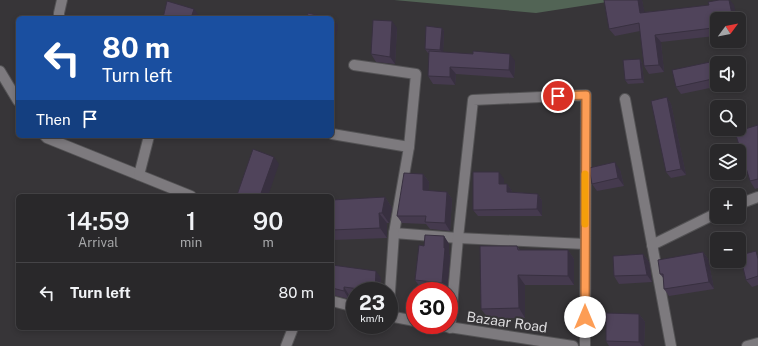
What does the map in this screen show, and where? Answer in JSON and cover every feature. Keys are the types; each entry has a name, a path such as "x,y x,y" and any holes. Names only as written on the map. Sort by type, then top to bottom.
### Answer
{"street":[{"path":"59,16 62,0"},
{"path":"354,65 416,74 409,147 394,233 391,282"},
{"path":"0,71 16,98"},
{"path":"454,282 473,100 586,95 585,346"},
{"path":"625,99 671,346"},
{"path":"334,134 409,147"},
{"path":"47,138 186,194"},
{"path":"139,175 148,138"},
{"path":"746,201 758,197"},
{"path":"652,245 710,216"},
{"path":"394,233 458,238 585,244"},
{"path":"334,302 346,305"},
{"name":"Bazaar Road","path":"458,329 574,346"},
{"path":"286,346 291,330"},
{"path":"747,346 758,343"}],"green space":[{"path":"394,0 620,0 536,13"}],"building":[{"path":"604,0 638,0 640,13 709,5 708,2 729,0 732,12 710,12 710,28 655,35 659,65 644,66 639,23 609,29"},
{"path":"167,1 194,9 192,16 163,16"},
{"path":"308,13 321,16 307,16"},
{"path":"373,20 392,21 390,57 371,54"},
{"path":"426,26 442,28 440,50 425,49"},
{"path":"429,51 473,54 473,51 510,54 509,70 450,67 450,77 428,76"},
{"path":"640,59 642,79 625,80 623,60"},
{"path":"710,62 710,80 676,87 672,70"},
{"path":"667,97 681,169 666,172 651,101"},
{"path":"758,125 758,179 750,181 746,168 746,144 739,144 736,136 746,136 746,129"},
{"path":"253,149 274,157 261,194 237,194"},
{"path":"615,162 618,178 592,184 589,168"},
{"path":"473,172 499,172 499,184 507,184 507,192 538,194 537,209 473,210"},
{"path":"404,173 423,174 423,190 447,192 445,223 425,222 426,216 397,216"},
{"path":"385,197 382,213 379,213 380,228 334,230 334,200"},
{"path":"425,235 444,236 445,248 442,282 415,280 419,245 424,246"},
{"path":"480,246 517,246 518,250 568,250 568,276 518,275 519,308 481,309"},
{"path":"756,251 758,259 758,276 746,280 743,268 746,268 746,254"},
{"path":"703,252 709,282 664,289 663,274 660,274 658,260"},
{"path":"643,254 647,275 614,276 613,256"},
{"path":"334,265 376,271 375,282 346,282 346,287 344,287 344,291 334,288"},
{"path":"606,313 639,314 639,342 606,341"}],"slow traffic":[{"path":"585,174 585,224"}],"route":[{"path":"558,96 586,95 585,317"}]}
